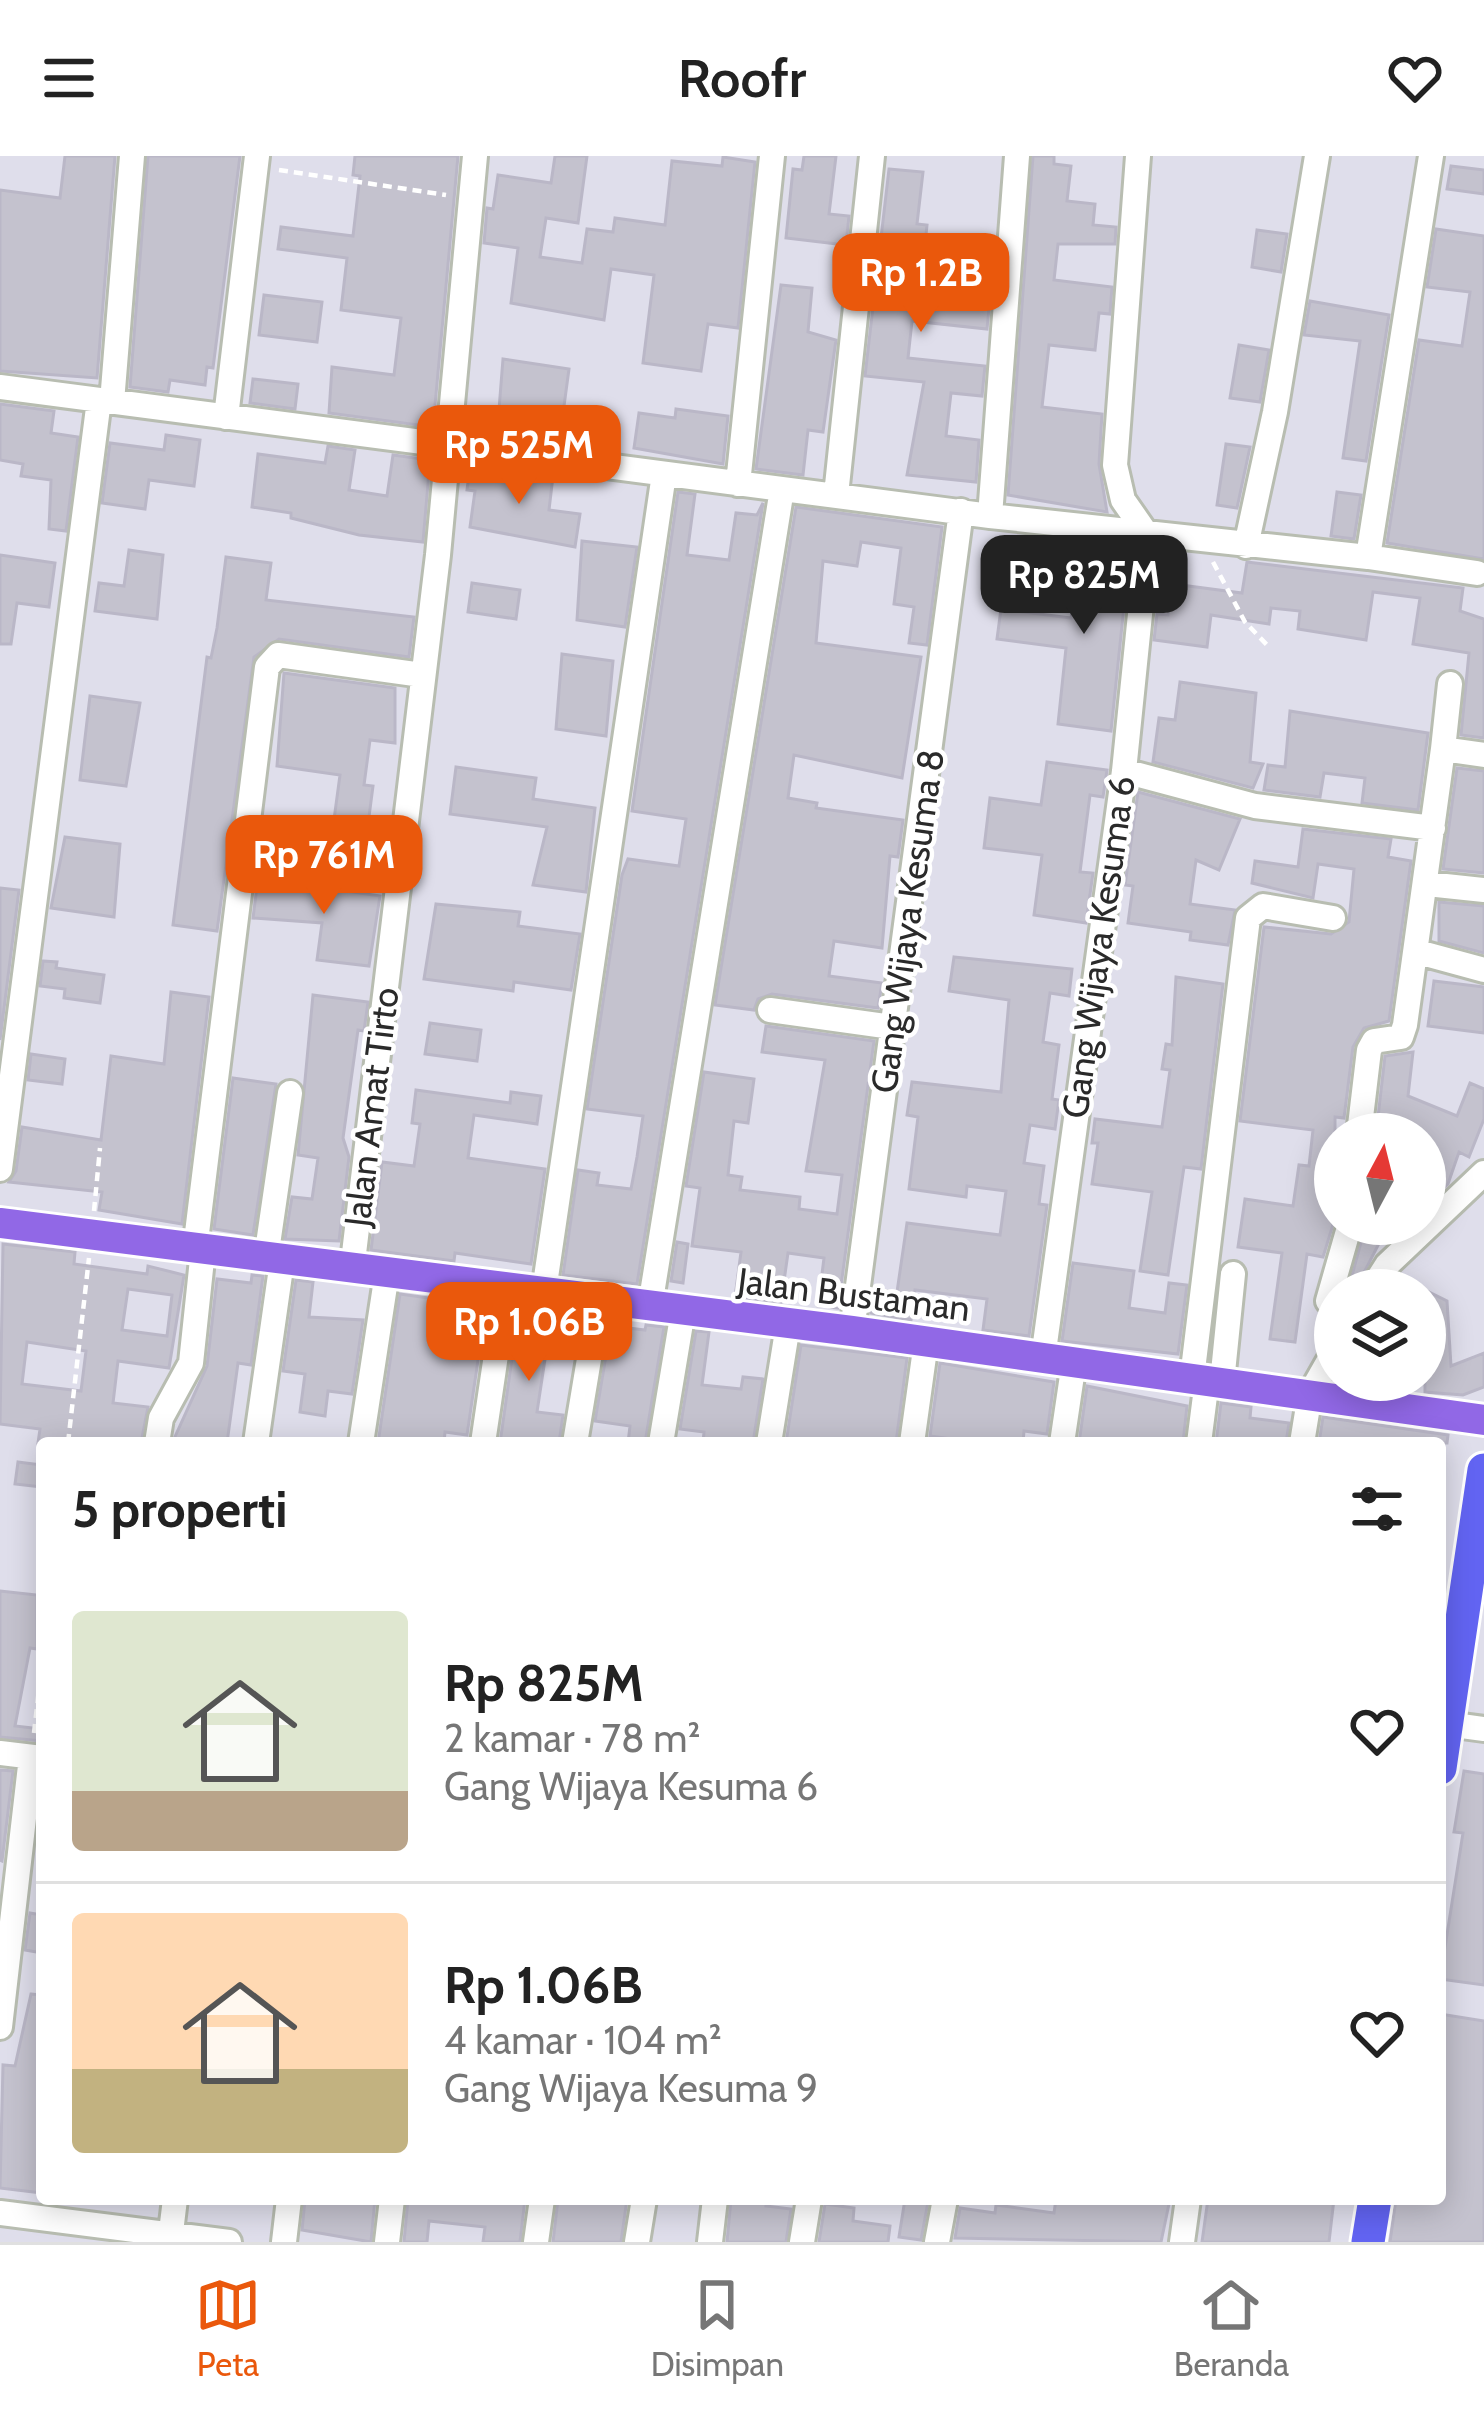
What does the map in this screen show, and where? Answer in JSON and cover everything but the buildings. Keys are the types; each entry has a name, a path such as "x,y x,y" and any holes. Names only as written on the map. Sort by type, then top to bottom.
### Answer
{"highway":[{"path":"1446,1730 1472,1634 1484,1470"},
{"path":"1368,2242 1374,2205"}],"main road":[{"name":"Jalan Bustaman","path":"0,1224 852,1330 1484,1420"}],"street":[{"path":"0,1168 105,401 132,156"},
{"name":"Jalan Amat Tirto","path":"352,1270 449,445 476,156"},
{"path":"739,484 772,156"},
{"path":"836,495 872,156"},
{"path":"989,516 1017,156"},
{"path":"1138,156 1115,465 1117,488 1148,536"},
{"path":"1246,546 1275,412 1317,156"},
{"path":"1368,557 1432,156"},
{"path":"226,417 256,161"},
{"path":"0,388 1148,536 1368,557 1477,573"},
{"path":"544,1291 664,474"},
{"path":"650,1306 782,489"},
{"name":"Gang Wijaya Kesuma 8","path":"852,1330 961,511"},
{"name":"Gang Wijaya Kesuma 6","path":"1062,1437 1058,1360 1148,536"},
{"path":"158,1437 161,1418 190,1364 267,667 278,655 422,675"},
{"path":"1362,1113 1369,1050 1375,1041 1396,1040 1404,1032 1450,684"},
{"path":"1443,749 1484,755"},
{"path":"1124,771 1256,806 1433,828"},
{"path":"1427,884 1484,890"},
{"path":"1200,1437 1248,918 1263,906 1333,918"},
{"path":"1418,952 1484,970"},
{"path":"770,1010 892,1027"},
{"path":"257,1437 290,1093"},
{"path":"1384,1269 1484,1173"},
{"path":"362,1437 386,1273"},
{"path":"1207,1380 1233,1274"},
{"path":"484,1437 506,1287"},
{"path":"576,1437 599,1299"},
{"path":"662,1437 682,1310"},
{"path":"770,1437 788,1325"},
{"path":"913,1437 926,1342"},
{"path":"1303,1437 1314,1387"},
{"path":"1447,1724 1484,1730"},
{"path":"0,1753 36,1757 0,2027"},
{"path":"171,2232 174,2205"},
{"path":"284,2242 288,2205"},
{"path":"387,2242 391,2205"},
{"path":"536,2242 541,2205"},
{"path":"637,2242 643,2205"},
{"path":"710,2242 714,2205"},
{"path":"802,2242 807,2205"},
{"path":"937,2242 943,2205"},
{"path":"1182,2242 1187,2205"},
{"path":"0,2213 118,2235 171,2232 229,2242"}],"path":[{"path":"256,161 472,199"},
{"path":"1200,542 1245,622 1268,646"},
{"path":"69,1437 100,1148"}]}
